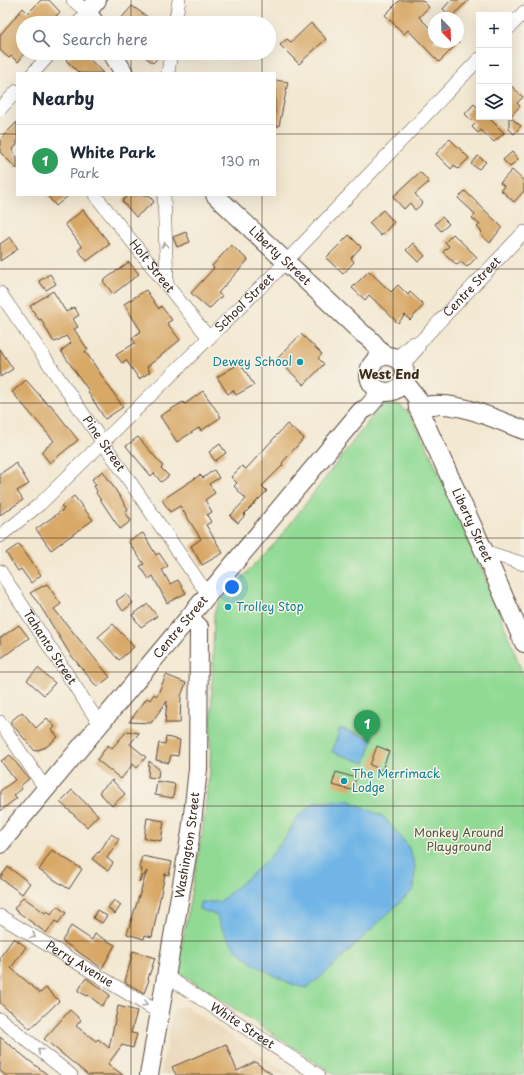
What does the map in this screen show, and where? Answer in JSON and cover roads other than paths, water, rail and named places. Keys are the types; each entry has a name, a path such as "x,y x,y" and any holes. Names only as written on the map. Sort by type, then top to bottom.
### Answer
{"street":[{"path":"73,0 89,15"},
{"path":"176,16 179,0"},
{"path":"512,25 524,12"},
{"path":"34,72 45,60"},
{"path":"116,60 123,72"},
{"path":"168,72 170,60"},
{"name":"School Street","path":"0,536 40,504 287,261 476,62"},
{"path":"0,109 16,93"},
{"name":"Holt Street","path":"96,196 209,338"},
{"path":"164,196 167,284"},
{"name":"Liberty Street","path":"216,196 363,334 364,344 388,374 417,398 418,408 484,551 524,643"},
{"name":"Centre Street","path":"0,844 99,723 189,618 362,410 367,408 388,374 413,343 420,342 524,232"},
{"name":"Pine Street","path":"0,293 199,582 209,594"},
{"path":"418,408 438,404 452,405 524,430"},
{"path":"484,551 524,564"},
{"name":"Tahanto Street","path":"0,571 99,723"},
{"name":"Washington Street","path":"149,1075 192,832 198,769 200,718 200,628 189,618"},
{"path":"0,722 45,788"},
{"name":"Perry Avenue","path":"0,916 160,1013"},
{"name":"White Street","path":"166,976 310,1073"},
{"path":"0,1019 71,1075"}],"water":[{"path":"340,728 373,739 365,763 332,752"},
{"path":"348,800 384,817 408,846 415,866 414,889 320,978 306,988 291,984 247,959 233,946 221,927 216,915 199,909 200,902 219,902 250,876 270,857 287,835 298,816 315,802"}],"place":[{"name":"Dewey School","path":"300,362"},
{"name":"Trolley Stop","path":"228,607"},
{"name":"White Park","path":"367,743"},
{"name":"The Merrimack Lodge","path":"344,781"}],"district":[{"name":"West End","path":"389,374"}],"park label":[{"name":"Monkey Around Playground","path":"459,840"}]}
